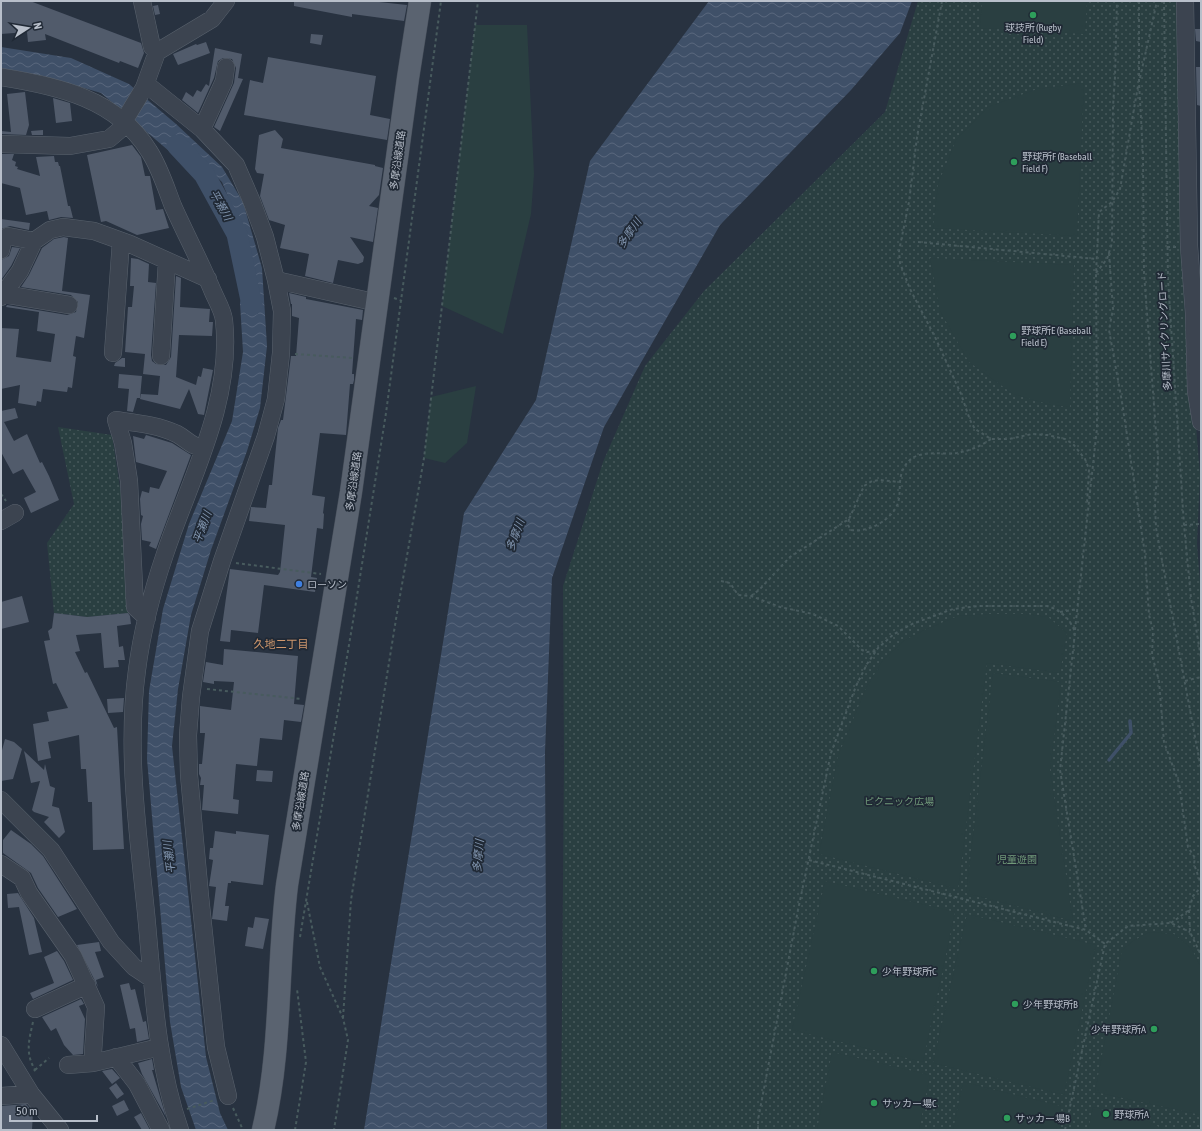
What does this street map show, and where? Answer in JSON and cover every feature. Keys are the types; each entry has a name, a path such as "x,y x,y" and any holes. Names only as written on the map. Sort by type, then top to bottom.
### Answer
{"main road":[{"name":"多摩沿線道路","path":"263,1130 273,1076 281,960 282,921 287,885 338,576 420,1"}],"street":[{"path":"142,1 152,47 157,52"},
{"path":"1,144 32,146 78,145 109,139 122,128 145,86 157,52 212,19 226,1"},
{"path":"1186,1 1189,246 1194,313 1196,392 1201,422"},
{"path":"1,77 36,82 62,89 106,107 126,119 151,154 182,227 208,279 224,317 224,365 218,405 204,448 164,555 147,618 137,672 134,715 134,770 152,979 160,1047 172,1107 180,1130"},
{"path":"202,129 229,78"},
{"path":"145,86 202,129 236,165 244,180 265,237 276,280 282,312 281,353 276,398 266,436 222,561 200,631 192,687 188,735 189,775 216,1047 228,1096"},
{"path":"1189,207 1201,154"},
{"path":"69,305 2,295 20,271 34,241 50,230 63,227 85,229 121,241 208,279"},
{"path":"1,250 3,240 8,236 34,241"},
{"path":"113,353 121,241"},
{"path":"161,356 167,262"},
{"path":"276,280 378,303"},
{"path":"147,618 135,607 129,481 123,443 116,420 151,425 178,435 187,442 204,448"},
{"path":"1,800 51,850 111,942 134,967 152,979"},
{"path":"1,864 22,878 29,893 73,956 96,1007 93,1053"},
{"path":"35,1009 86,985"},
{"path":"1,1045 29,1081 60,1130"},
{"path":"68,1065 90,1063 160,1047"},
{"path":"116,1057 137,1084 160,1130"},
{"path":"1,1096 29,1081"}],"path":[{"path":"300,938 355,613 386,413 441,1"},
{"path":"343,1018 351,900 394,626 424,458 478,1"},
{"path":"942,1 918,131 909,202 899,251 900,263 910,289 935,337 961,394 970,420 975,429 991,440"},
{"path":"1096,274 1108,259 1112,243 1113,106 1116,77 1118,1"},
{"path":"1139,1 1139,82 1143,155 1144,273 1158,458 1155,504 1156,528 1201,769"},
{"path":"1086,930 1060,770 1096,428 1096,274 1099,212 1112,202 1120,189 1139,82 1157,1"},
{"name":"多摩川サイクリングロード","path":"1164,1 1168,279 1184,525 1191,598 1201,658"},
{"path":"918,242 1097,259"},
{"path":"1109,253 1113,309 1109,330 1122,402 1144,554 1149,615 1154,631 1152,655 1159,681 1164,742 1179,783 1188,847 1195,858 1194,864 1201,884"},
{"path":"281,353 370,359"},
{"path":"899,482 880,480 872,481 864,486 848,525 851,530 859,532 875,527 888,516 898,503 899,482 908,462 917,456 958,453 977,447 991,440 1009,439 1032,434 1047,435 1064,439 1073,444 1085,459 1089,469 1086,529"},
{"path":"751,596 759,590 790,558 850,519"},
{"path":"1184,525 1201,524"},
{"path":"222,561 338,576"},
{"path":"721,581 730,583 738,595 751,596 780,607 814,614 838,626 862,650 868,652 876,651"},
{"path":"758,1130 758,1120 831,753 856,686 866,664 876,651 894,634 912,624 953,608 1048,606 1060,612 1070,622 1075,632"},
{"path":"1060,612 1077,609"},
{"path":"1184,682 1201,677"},
{"path":"192,687 317,701"},
{"path":"809,860 1086,930 1106,944"},
{"path":"1201,887 1193,896 1189,910 1190,932 1201,955"},
{"path":"306,898 320,967 343,1018 348,1040 334,1130"},
{"path":"1171,923 1189,910"},
{"path":"1066,1130 1106,944 1128,926 1171,923 1190,932"},
{"path":"295,1130 306,1062 299,996 296,983"},
{"path":"29,1081 29,1033 35,1009"},
{"path":"29,1081 50,1058"},
{"path":"184,1110 228,1096 243,1130"}],"green space":[{"path":"918,1 1178,1 1182,261 1188,372 1196,426 1200,475 1197,544 1201,595 1201,1130 561,1130 564,761 563,586 603,462 645,366 704,291 885,112"},
{"name":"球技所 (Rugby Field)","path":"982,1 1087,1 1085,34 980,28"},
{"path":"475,25 527,25 534,174 531,214 503,334 442,306"},
{"name":"野球所F (Baseball Field F)","path":"1084,83 1077,236 933,228 938,184 956,140 988,107 1037,89"},
{"name":"野球所E (Baseball Field E)","path":"930,258 1074,265 1070,407 1051,405 1013,394 969,362 940,311"},
{"path":"476,386 467,443 445,463 424,458 431,397"},
{"path":"58,427 112,435 124,514 125,588 130,613 87,617 54,613 47,543 74,504"},
{"name":"ピクニック広場","path":"1026,614 1048,617 1067,633 1060,673 987,663 958,889 819,854 838,756 866,688 883,660 905,640 924,630 958,616"},
{"name":"児童遊園","path":"993,673 1061,682 1050,770 1073,921 966,893"},
{"name":"少年野球所C","path":"825,881 955,912 923,1062 792,1030"},
{"name":"少年野球所B","path":"967,914 1096,945 1064,1095 933,1063"},
{"name":"少年野球所A","path":"1149,932 1174,934 1191,948 1201,967 1201,1115 1095,1092 1122,950 1133,941"},
{"name":"サッカー場C","path":"832,1052 930,1075 919,1130 817,1130"},
{"name":"サッカー場B","path":"963,1082 1061,1106 1056,1130 953,1130"},
{"name":"野球所A","path":"1093,1107 1147,1121 1165,1130 1088,1130"}],"water":[{"name":"多摩川","path":"709,1 912,1 900,33 851,90 720,225 604,427 552,578 545,752 547,1130 364,1130 464,513 536,400 590,161"},
{"path":"1,47 71,58 129,84 176,124 222,167 243,202 262,268 267,346 260,408 247,451 211,550 191,615 178,689 172,746 206,1057 220,1113 228,1130 196,1130 181,1087 170,1022 147,759 149,691 163,609 189,524 232,421 243,352 240,303 249,268 235,214 222,182 208,169 183,163 101,93 43,76 1,69"}],"building":[{"path":"1,1 30,1 141,43 144,53 138,68 120,61 119,63 45,34 46,40 28,42 27,32 1,34"},
{"path":"294,1 370,1 407,5 404,21 352,14 352,17 294,6"},
{"path":"158,5 160,14 155,15 153,6"},
{"path":"1195,29 1201,29 1201,42 1196,41"},
{"path":"311,34 323,35 321,45 310,43"},
{"path":"206,42 210,53 178,65 173,54 196,44"},
{"path":"215,48 242,54 238,78 243,79 220,131 214,127 234,83 236,68 232,59 223,58 218,61 214,78 198,113 182,100 186,92 193,97 197,90 201,92 206,84 209,86"},
{"path":"268,57 376,76 370,115 390,119 387,140 244,115 250,80 263,83"},
{"path":"1196,67 1201,67 1201,106 1197,105"},
{"path":"25,92 29,125 26,135 1,134 1,131 11,132 7,94"},
{"path":"53,98 70,103 72,121 56,123"},
{"path":"43,130 43,135 32,135 31,131"},
{"path":"275,130 283,139 281,148 375,165 383,168 379,195 369,206 378,208 373,242 350,237 364,257 363,262 358,264 338,260 333,283 305,276 309,254 280,248 285,225 269,220 260,196 264,174 257,173 255,169 259,135"},
{"path":"132,145 141,157 145,176 150,176 156,210 163,209 169,228 137,235 106,221 101,222 87,155"},
{"path":"1,154 14,154 12,160 16,162 15,166 18,167 17,169 40,176 36,157 54,156 55,162 58,162 60,166 68,206 70,206 73,218 61,217 49,220 47,211 26,215 20,188 1,183"},
{"path":"1,219 30,223 29,230 10,226 1,229"},
{"path":"64,237 68,238 62,291 90,295 84,338 76,336 73,356 76,357 72,388 68,387 67,392 43,389 41,402 37,401 36,406 18,403 20,385 1,389 1,328 19,329 16,357 51,362 55,334 37,331 39,312 6,307 7,305 67,315 76,312 78,302 71,295 21,287 29,275 42,248 54,239"},
{"path":"12,247 20,248 11,266 1,280 1,260 9,256"},
{"path":"131,258 138,259 149,264 148,282 156,283 151,355 152,361 156,364 166,365 171,357 176,276 181,278 180,307 210,309 209,322 213,322 212,336 179,335 176,377 196,385 198,376 201,377 203,368 213,370 204,415 198,414 189,389 180,409 140,399 141,394 158,395 160,376 143,374 145,354 125,352 128,307 132,307 134,286 130,286"},
{"path":"289,293 306,297 306,299 363,310 362,320 356,319 352,374 354,374 354,380 353,384 350,384 346,435 320,433 312,495 325,497 323,529 317,528 311,577 317,578 315,592 264,585 258,633 231,630 230,642 220,641 230,569 278,575 280,572 285,525 249,521 251,507 266,508 269,485 272,485 278,428 281,420 283,420 291,356 296,356 299,318 292,316 292,304"},
{"path":"122,358 125,358 125,367 114,366 115,363"},
{"path":"119,374 142,376 140,398 137,398 133,412 127,411 129,389 118,388"},
{"path":"15,408 18,418 4,422 14,441 27,434 40,463 42,462 49,476 59,500 31,513 24,498 36,492 23,469 13,474 1,452 1,411"},
{"path":"146,435 172,443 191,455 156,549 149,546 151,542 142,540 141,524 143,516 141,515 140,499 142,491 149,493 150,487 159,489 167,471 136,462 133,436 144,439"},
{"path":"22,596 29,622 1,629 1,602"},
{"path":"54,613 87,617 128,613 130,616 131,624 117,626 119,647 123,646 125,660 118,660 119,667 104,668 101,633 76,635 80,651 75,652 85,673 87,672 114,728 117,727 124,849 93,850 92,802 88,802 86,769 81,769 79,735 48,742 51,758 38,761 33,724 49,721 47,712 68,708 56,683 53,684 44,641 50,640 48,631 52,628"},
{"path":"224,649 298,656 294,704 304,705 301,722 284,720 282,740 260,738 257,766 236,764 233,799 239,800 238,814 202,810 204,785 200,785 201,778 199,774 199,764 202,764 205,733 200,733 200,706 231,710 234,682 214,681 214,684 203,682 206,662 223,665"},
{"path":"124,698 123,712 108,713 107,699"},
{"path":"5,739 14,742 22,749 13,779 1,781 1,754"},
{"path":"24,751 44,770 45,764 50,786 55,788 52,806 59,808 65,832 59,838 44,822 49,817 32,810 40,781 31,783"},
{"path":"257,770 273,771 272,782 256,781"},
{"path":"11,830 31,844 43,856 77,909 58,917 38,888 31,873 3,853 3,840"},
{"path":"215,831 236,834 236,831 269,835 263,885 231,881 231,883 228,883 225,906 229,906 227,921 212,919 216,887 209,886 213,860 209,859 210,848 213,848"},
{"path":"18,893 34,918 42,952 29,955 19,907 8,908 7,894"},
{"path":"255,917 269,919 263,949 245,946 248,927 253,928"},
{"path":"99,942 101,951 95,952 104,977 96,980 98,987 77,945"},
{"path":"57,951 64,961 73,980 33,999 30,993 54,983 44,957"},
{"path":"129,983 131,990 135,989 143,1022 146,1021 149,1039 137,1042 135,1028 130,1029 120,985"},
{"path":"81,999 84,1004 79,1006 85,1019 83,1054 73,1055 64,1045 56,1028 51,1031 42,1017"},
{"path":"152,1059 154,1070 152,1070 166,1117 142,1074 138,1063"},
{"path":"112,1069 120,1078 112,1084 102,1071"},
{"path":"116,1083 124,1094 117,1099 109,1088"},
{"path":"124,1100 129,1110 117,1116 112,1106"},
{"path":"26,1104 33,1112 32,1130 1,1130 1,1106"},
{"path":"141,1113 150,1130 142,1130 134,1117"}],"waterway":[{"name":"平瀬川","path":"177,145 204,174 237,234 252,305"},
{"path":"1109,760 1131,733 1130,721"}],"place":[{"name":"球技所 (Rugby Field)","path":"1033,15"},
{"name":"野球所F (Baseball Field F)","path":"1014,162"},
{"name":"野球所E (Baseball Field E)","path":"1013,336"},
{"name":"ローソン","path":"299,584"},
{"name":"少年野球所C","path":"874,971"},
{"name":"少年野球所B","path":"1015,1004"},
{"name":"少年野球所A","path":"1154,1029"},
{"name":"サッカー場C","path":"874,1103"},
{"name":"野球所A","path":"1106,1114"},
{"name":"サッカー場B","path":"1007,1118"}],"district":[{"name":"久地二丁目","path":"281,644"}]}
